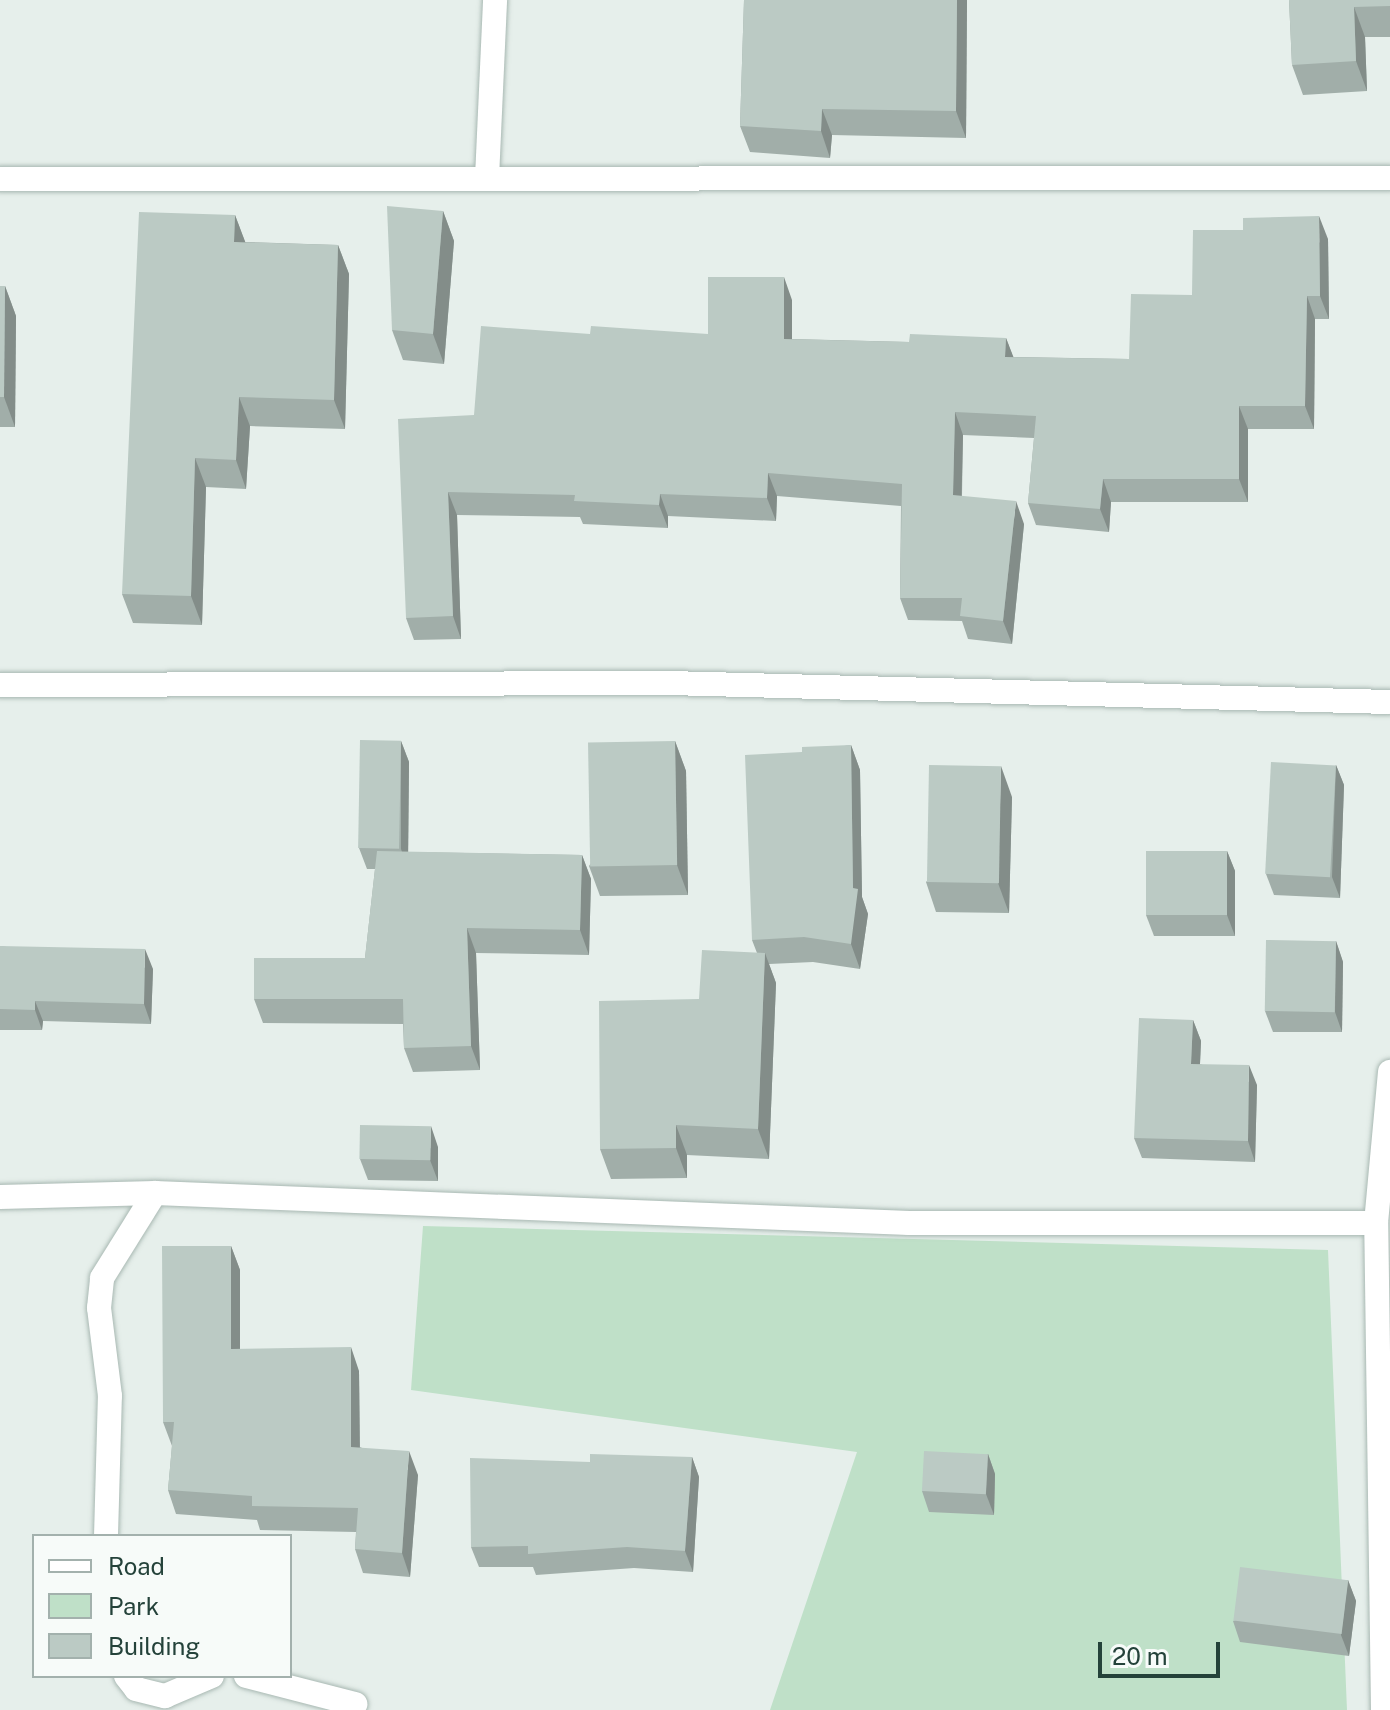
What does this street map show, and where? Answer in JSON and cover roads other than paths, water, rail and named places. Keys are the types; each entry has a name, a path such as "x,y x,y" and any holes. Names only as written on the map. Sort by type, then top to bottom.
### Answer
{"street":[{"path":"487,178 495,0"},
{"path":"0,179 1390,178"},
{"path":"0,685 669,683 1390,702"},
{"path":"1383,1710 1376,1223 1390,1072"},
{"path":"0,1197 155,1193 909,1223 1376,1223"},
{"path":"106,1534 110,1396 99,1308 102,1278 155,1193"},
{"path":"128,1678 136,1689 165,1696 207,1678"},
{"path":"254,1678 355,1704"}]}
